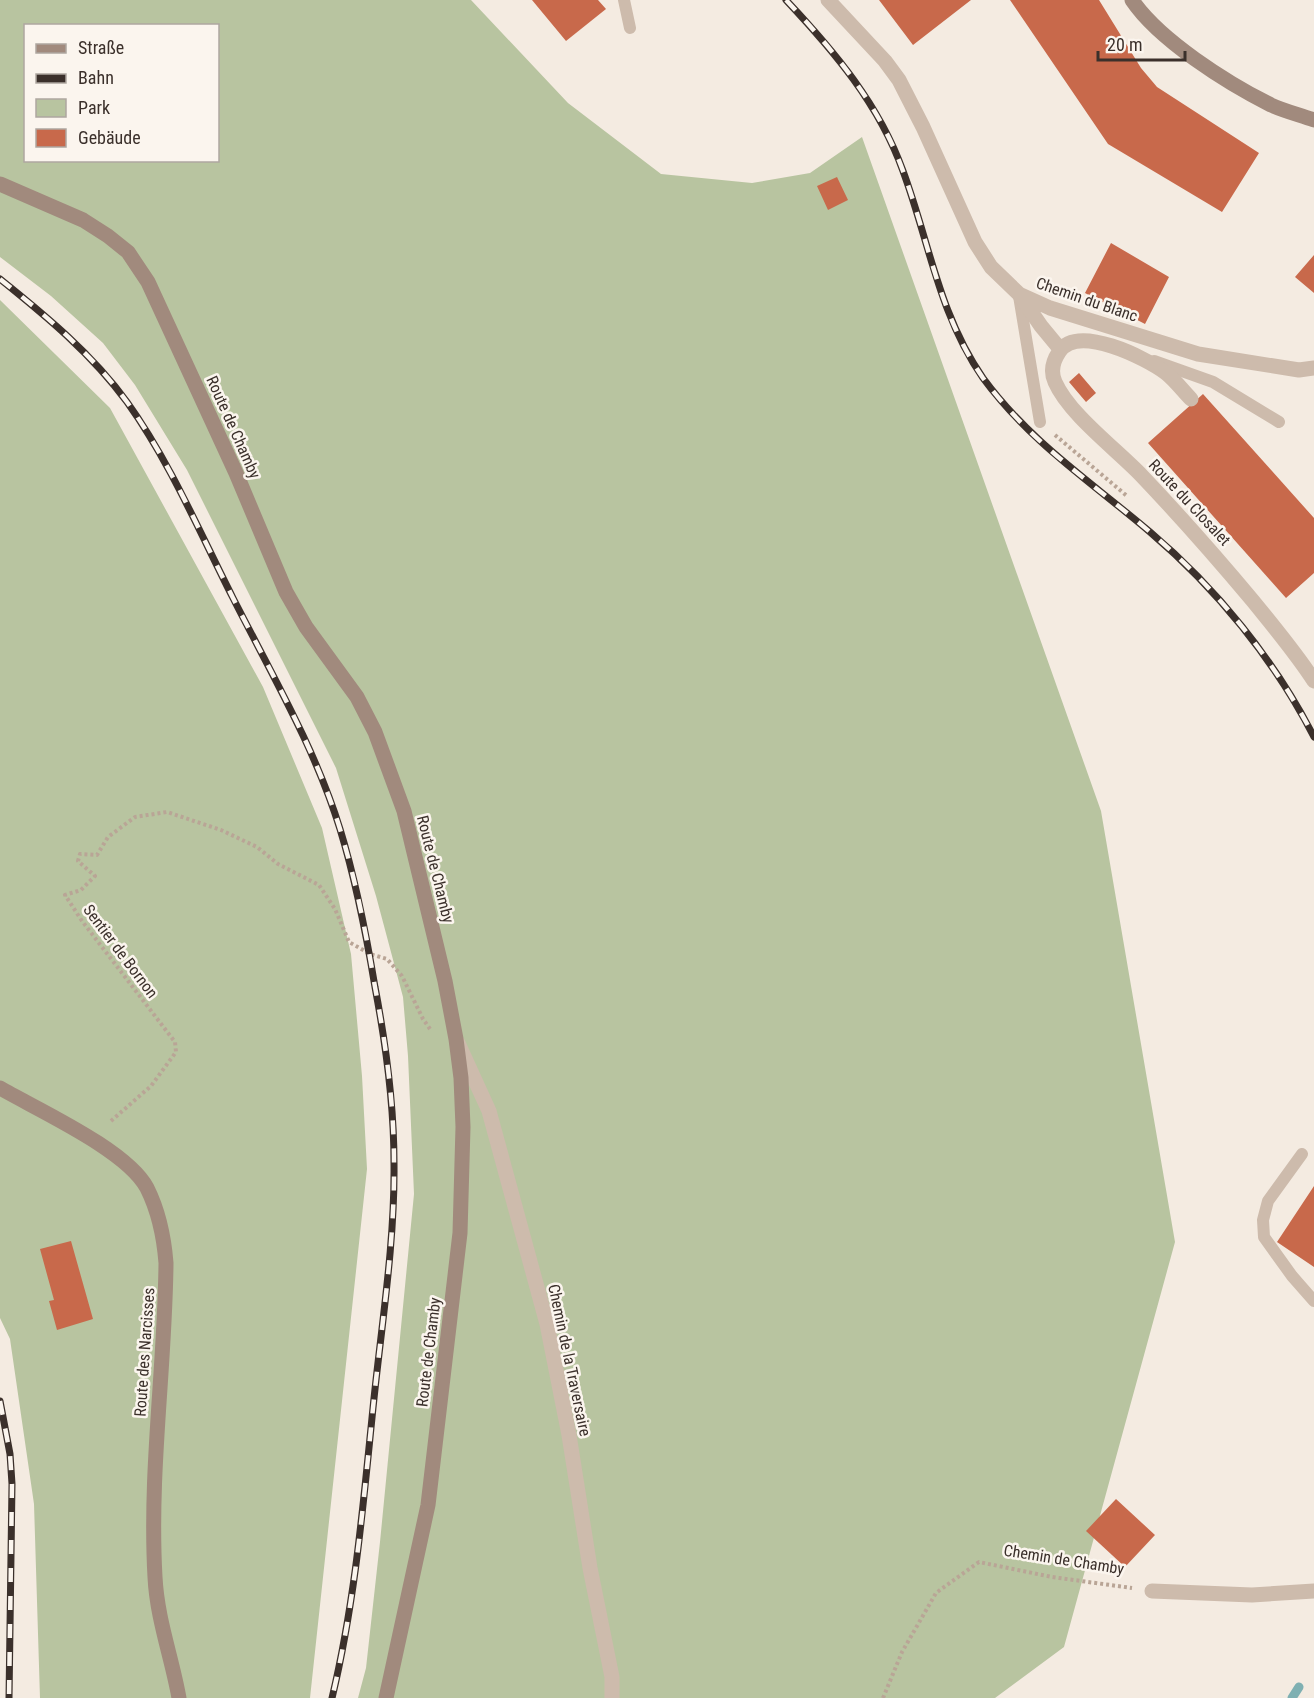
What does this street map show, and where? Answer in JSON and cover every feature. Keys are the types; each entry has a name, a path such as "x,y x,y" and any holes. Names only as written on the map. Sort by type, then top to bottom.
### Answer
{"street":[{"name":"Chemin du Blanc","path":"828,0 885,61 899,80 924,127 975,242 992,267 1019,294 1050,308 1198,354 1299,370 1314,368"},
{"path":"1132,0 1142,15 1196,60 1272,105 1314,120"},
{"name":"Route de Chamby","path":"0,184 83,220 108,236 128,252 148,282 236,473 286,592 306,627 357,698 375,732 404,812 445,981 456,1039 461,1078 463,1127 460,1233 428,1504 386,1698"},
{"path":"1019,294 1060,349 1069,343 1086,340 1130,352 1166,373 1191,399"},
{"name":"Route du Closalet","path":"1060,349 1054,360 1052,371 1055,381 1072,406 1137,470 1210,549 1286,641 1314,681"},
{"name":"Chemin de la Traversaire","path":"456,1039 489,1111 547,1324 569,1435 590,1568 612,1677 612,1698"},
{"name":"Route des Narcisses","path":"0,1088 102,1145 130,1167 146,1186 157,1211 164,1238 166,1263 153,1507 155,1579 162,1625 179,1698"},
{"path":"1152,1591 1252,1594 1314,1591"}],"lane":[{"path":"624,0 630,28"},
{"path":"1019,294 1040,422"},
{"path":"1130,352 1213,382 1279,422"},
{"path":"1302,1154 1268,1201 1263,1220 1264,1237 1292,1276 1314,1301"}],"path":[{"name":"Sentier de Bornon","path":"111,1121 151,1086 176,1052 175,1042 82,921 65,895 81,890 95,876 78,861 80,854 97,855 108,837 135,817 167,812 220,830 257,847 278,864 319,885 335,909 349,942 370,954 387,959 402,976 423,1019 432,1031"},
{"name":"Chemin de Chamby","path":"883,1698 902,1652 936,1593 979,1562 1052,1577 1152,1591"}],"green space":[{"path":"0,0 471,0 568,103 661,174 752,183 810,173 862,137 1101,811 1175,1242 1064,1647 995,1698 358,1698 366,1668 380,1542 414,1194 403,997 376,896 336,768 187,470 135,385 103,343 51,296 0,257"},
{"path":"0,300 110,408 263,687 322,828 351,954 362,1076 367,1169 310,1698 40,1698 34,1504 10,1339 0,1318"}],"building":[{"path":"532,0 598,0 606,9 566,41"},
{"path":"879,0 971,0 913,45"},
{"path":"1010,0 1099,0 1141,68 1157,87 1259,153 1222,212 1108,144"},
{"path":"837,177 848,200 828,210 817,186"},
{"path":"1111,243 1169,277 1145,324 1085,293"},
{"path":"1314,255 1314,293 1295,277"},
{"path":"1079,373 1096,393 1086,402 1069,382"},
{"path":"1203,394 1314,518 1314,573 1286,598 1148,443"},
{"path":"1314,1186 1314,1267 1277,1242"},
{"path":"71,1241 93,1319 57,1330 49,1301 54,1300 40,1249"},
{"path":"1116,1499 1155,1535 1125,1567 1086,1531"}],"waterway":[{"path":"1292,1698 1299,1687"}],"railway":[{"path":"786,0 838,59 881,123 903,171 945,303 968,354 983,378 1020,422 1062,460 1150,532 1198,577 1242,626 1262,653 1281,680 1314,737"},
{"path":"0,279 84,352 113,384 143,425 184,498 305,740 330,799 356,888 389,1074 394,1141 394,1194 387,1286 357,1554 347,1626 332,1698"},
{"path":"0,1401 10,1454 12,1484 9,1698"}]}
